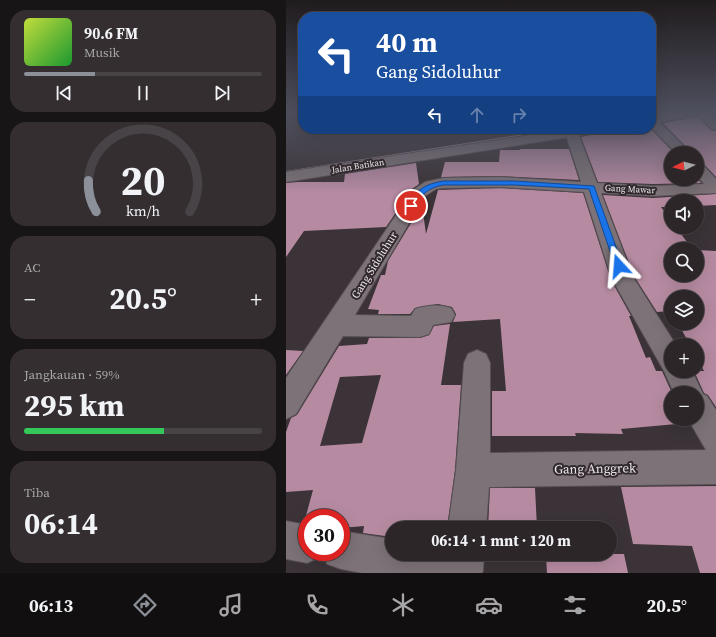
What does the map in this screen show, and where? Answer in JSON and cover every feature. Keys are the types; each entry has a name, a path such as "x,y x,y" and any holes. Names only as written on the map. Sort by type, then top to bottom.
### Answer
{"street":[{"name":"Jalan Batikan","path":"286,168 477,140"},
{"name":"Jalan Batikan","path":"286,177 516,140"},
{"path":"573,140 592,188 623,279 664,349"},
{"path":"704,175 716,188"},
{"name":"Gang Sidoluhur","path":"286,404 419,193 431,185 443,183 507,182 592,188"},
{"name":"Gang Mawar","path":"592,188 653,191 716,188"},
{"path":"336,325 420,327 423,316 443,315"},
{"path":"468,521 473,470 477,363"},
{"path":"704,418 716,439"},
{"name":"Gang Anggrek","path":"473,470 716,467"},
{"path":"286,540 298,542"},
{"path":"350,552 385,558"},
{"path":"405,561 463,571 464,561"}],"building":[{"path":"582,140 661,140 667,146 664,146 664,184 598,182"},
{"path":"679,140 716,140 716,177 704,164 704,146 685,146"},
{"path":"569,149 579,180 500,176 441,177 445,162 499,162 500,150"},
{"path":"416,163 419,184 412,189 386,227 304,231 286,257 286,183 344,182 345,174"},
{"path":"500,188 583,193 611,280 631,316 629,316 646,358 650,357 656,371 662,371 669,386 664,386 664,425 621,429 623,434 575,433 576,436 492,436 492,391 506,391 500,319 453,322 456,314 452,307 438,304 415,308 410,314 378,314 379,310 368,309 381,275 385,275 388,261 422,205 426,234 438,190"},
{"path":"716,194 716,205 704,206 704,195"},
{"path":"603,195 664,197 664,207 661,207 664,211 664,234 681,234 687,242 664,242 664,282 704,282 704,250 716,251 716,407 708,395 704,393 704,386 701,386 697,378 704,378 704,338 686,338 682,330 704,330 704,290 664,290 664,312 657,312 634,276"},
{"path":"450,324 441,385 461,385 455,470 448,521 385,521 385,536 363,533 364,526 350,527 350,509 308,509 313,490 286,492 286,432 291,418 297,415 339,346 367,344 369,338 420,338 429,335 434,326","holes":["381,375 362,443 320,446 340,377"]},
{"path":"286,350 303,351 286,375"},
{"path":"716,486 716,573 700,573 692,546 633,544 621,487"},
{"path":"490,488 535,488 537,521 488,521"},
{"path":"617,554 624,554 628,573 547,573 546,561 617,561"},
{"path":"512,561 539,561 539,562"}],"waterway":[{"path":"286,172 495,140"}],"route":[{"path":"411,206 419,193 431,185 443,183 500,182 592,188 619,266"}]}
